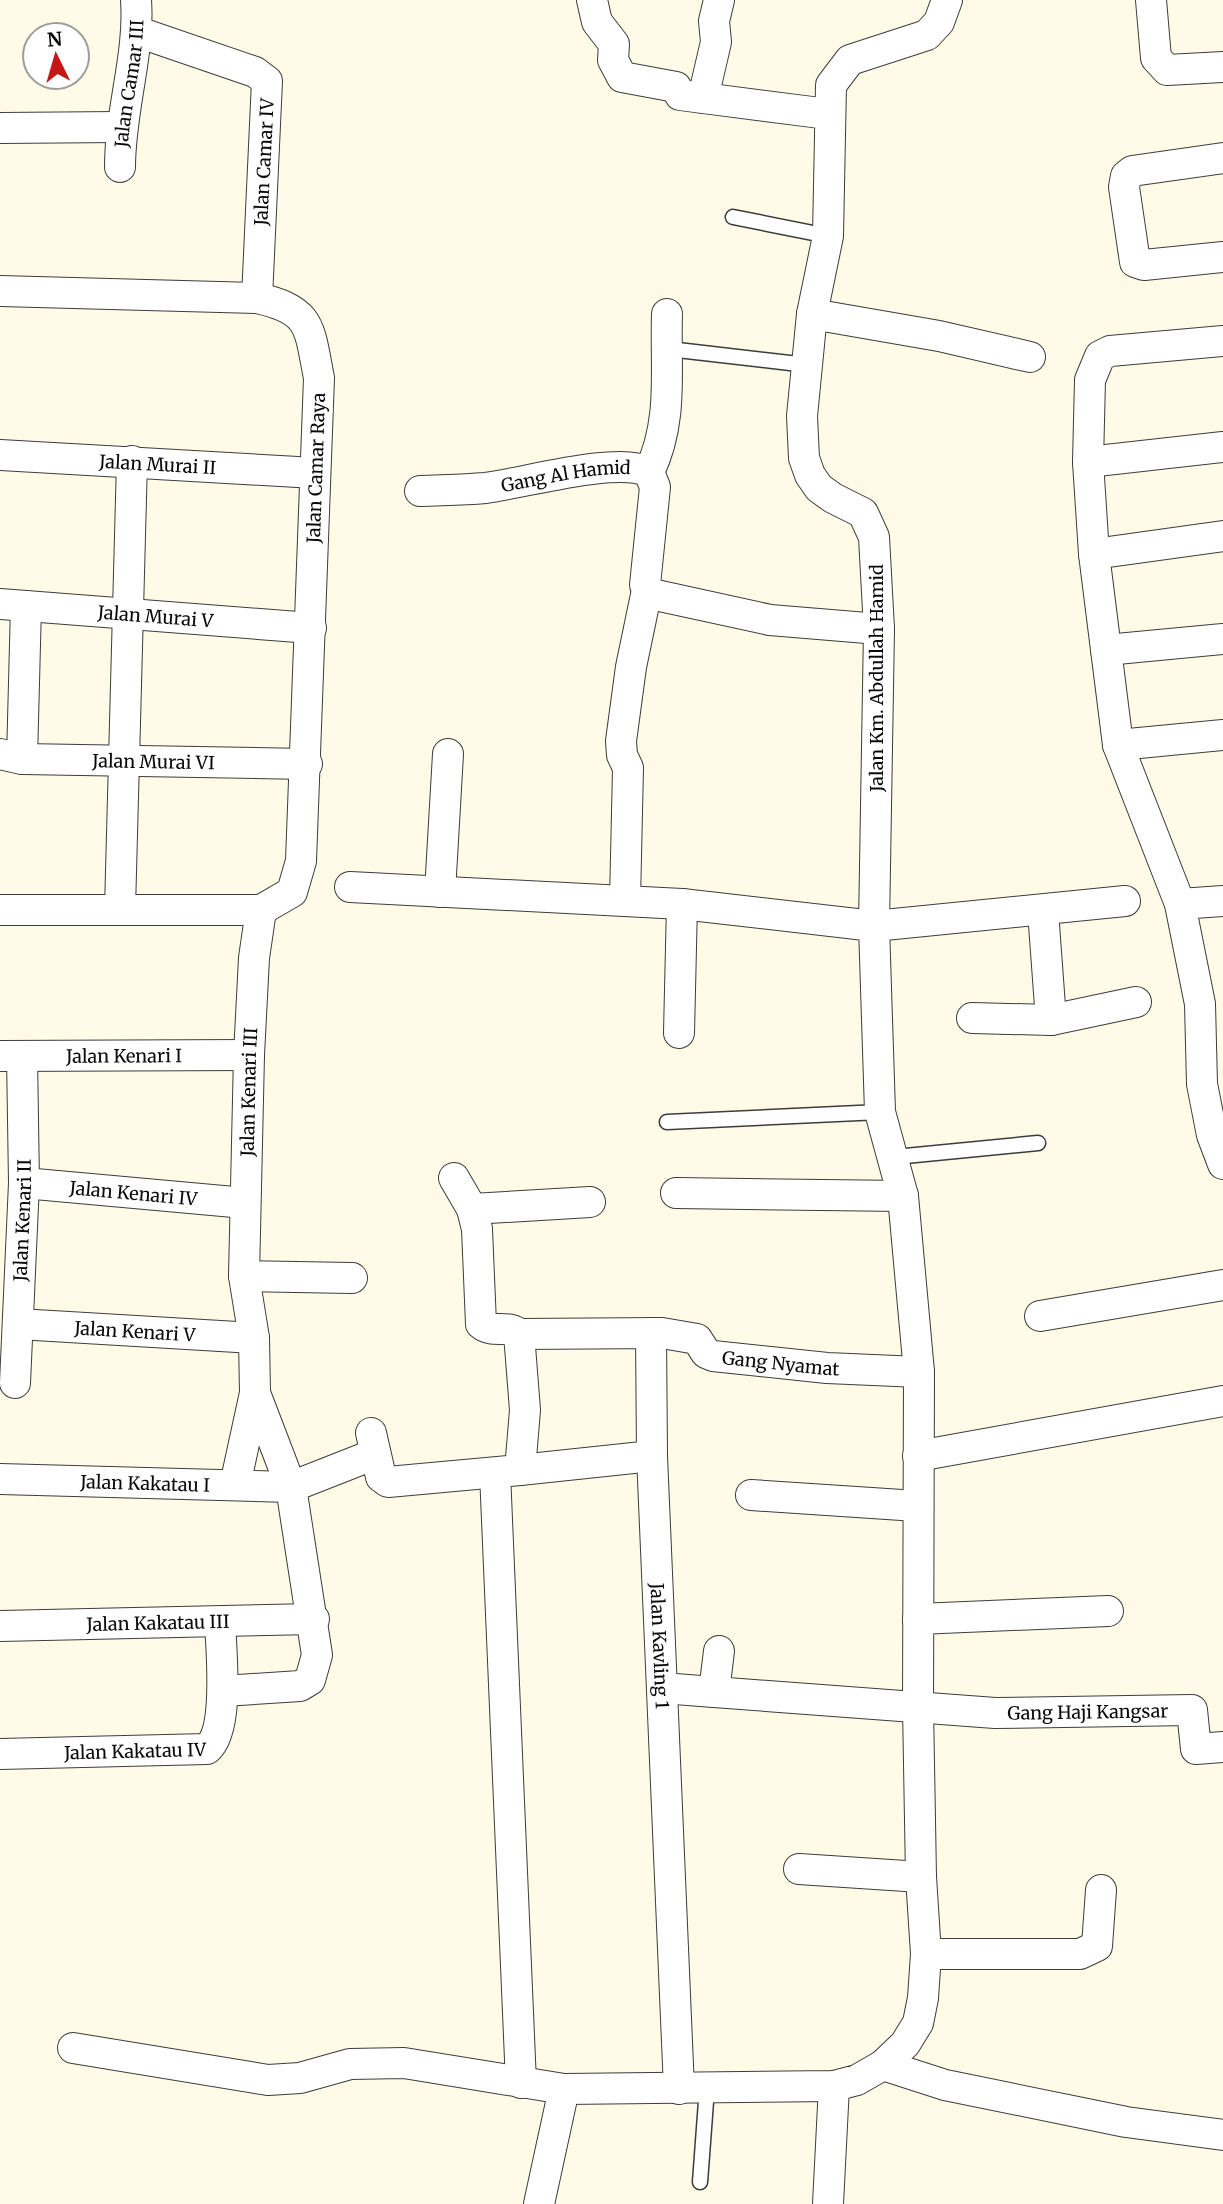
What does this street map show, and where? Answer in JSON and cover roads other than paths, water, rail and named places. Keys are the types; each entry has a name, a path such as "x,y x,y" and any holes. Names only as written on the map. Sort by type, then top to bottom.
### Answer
{"street":[{"name":"Jalan Camar III","path":"120,167 120,127 138,32 136,0"},
{"path":"592,0 597,22 614,44 613,60 622,77 676,87 680,95 828,114"},
{"path":"703,99 716,42 714,21 719,0"},
{"name":"Jalan Km. Abdullah Hamid","path":"73,2048 268,2080 300,2078 350,2064 404,2063 564,2089 834,2086 857,2080 883,2065 905,2044 918,2023 926,1954 921,1877 918,1707 919,1372 903,1196 895,1157 880,1112 874,926 879,629 874,537 871,524 863,513 819,488 804,458 802,416 812,314 828,236 828,114 831,85 850,60 927,35 939,22 947,0"},
{"path":"1150,0 1156,58 1167,70 1184,72 1223,67"},
{"name":"Jalan Camar IV","path":"138,32 255,72 267,82 257,298"},
{"path":"0,128 120,127"},
{"path":"1223,158 1132,171 1126,176 1125,205 1135,262 1144,265 1223,257"},
{"name":"Jalan Camar Raya","path":"0,291 257,298 285,304 305,319 319,377 307,764 298,872 292,892 261,910"},
{"path":"649,472 662,446 669,349 667,314"},
{"path":"812,314 939,336 1030,357"},
{"path":"1223,341 1110,351 1100,356 1090,380 1087,462 1094,554 1118,745 1180,905 1212,1003 1202,1084 1212,1135 1223,1164"},
{"path":"1087,462 1223,447"},
{"name":"Jalan Murai II","path":"0,455 315,473"},
{"path":"120,909 130,616 132,461"},
{"name":"Gang Al Hamid","path":"420,491 484,488 611,467 632,466 649,472 655,487 645,585 647,590 641,608 621,741 622,755 628,768 625,901"},
{"path":"1094,554 1223,536"},
{"path":"647,590 656,595 770,620 879,629"},
{"path":"11,757 13,605"},
{"name":"Jalan Murai V","path":"13,605 311,628"},
{"path":"1107,650 1223,639"},
{"path":"1118,745 1223,735"},
{"path":"440,892 448,754"},
{"name":"Jalan Murai VI","path":"11,757 307,764"},
{"path":"350,887 682,904 874,926 1125,901"},
{"path":"1180,905 1223,901"},
{"path":"679,1033 682,904"},
{"path":"0,909 261,910"},
{"name":"Jalan Kenari III","path":"235,1485 255,1393 254,1338 244,1276 249,1055 254,958 261,910"},
{"path":"1043,911 1051,1020"},
{"path":"972,1018 1051,1020 1136,1002"},
{"name":"Jalan Kenari I","path":"11,1056 249,1055"},
{"name":"Jalan Kenari II","path":"11,1056 24,1183 15,1383"},
{"path":"454,1178 472,1209 477,1229 481,1324 488,1329 513,1329 519,1334 651,1334"},
{"name":"Jalan Kenari IV","path":"24,1183 245,1203"},
{"path":"676,1193 903,1196"},
{"path":"472,1209 590,1202"},
{"path":"244,1276 352,1278"},
{"path":"1041,1316 1223,1285"},
{"name":"Jalan Kenari V","path":"18,1324 254,1338"},
{"path":"519,1334 525,1410 508,1472 521,2083"},
{"name":"Gang Nyamat","path":"651,1334 697,1339 706,1353 713,1356 827,1368 919,1372"},
{"name":"Jalan Kavling 1","path":"651,1334 652,1456 662,1688 693,2089"},
{"name":"Jalan Kenari III","path":"255,1393 291,1488"},
{"path":"918,1456 1223,1401"},
{"path":"223,1691 300,1686 310,1680 317,1655 314,1619 291,1488 376,1454 396,1483 652,1456"},
{"name":"Jalan Kakatau I","path":"0,1479 291,1488"},
{"path":"751,1495 917,1506"},
{"path":"918,1619 1108,1611"},
{"name":"Jalan Kakatau III","path":"0,1626 314,1619"},
{"name":"Jalan Kakatau IV","path":"0,1754 208,1749 215,1738 223,1691 220,1622"},
{"path":"714,1692 719,1651"},
{"path":"662,1688 918,1707"},
{"name":"Gang Haji Kangsar","path":"918,1707 995,1713 1192,1710 1196,1749 1223,1747"},
{"path":"799,1869 921,1877"},
{"path":"926,1954 1091,1951 1097,1945 1101,1890"},
{"path":"883,2065 945,2085 1126,2122 1223,2135"},
{"path":"828,2204 834,2086"},
{"path":"539,2204 564,2089"}],"lane":[{"path":"733,217 828,236"},
{"path":"669,349 807,365"},
{"path":"667,1122 880,1112"},
{"path":"895,1157 1038,1143"},
{"path":"693,2089 700,2182"}]}
